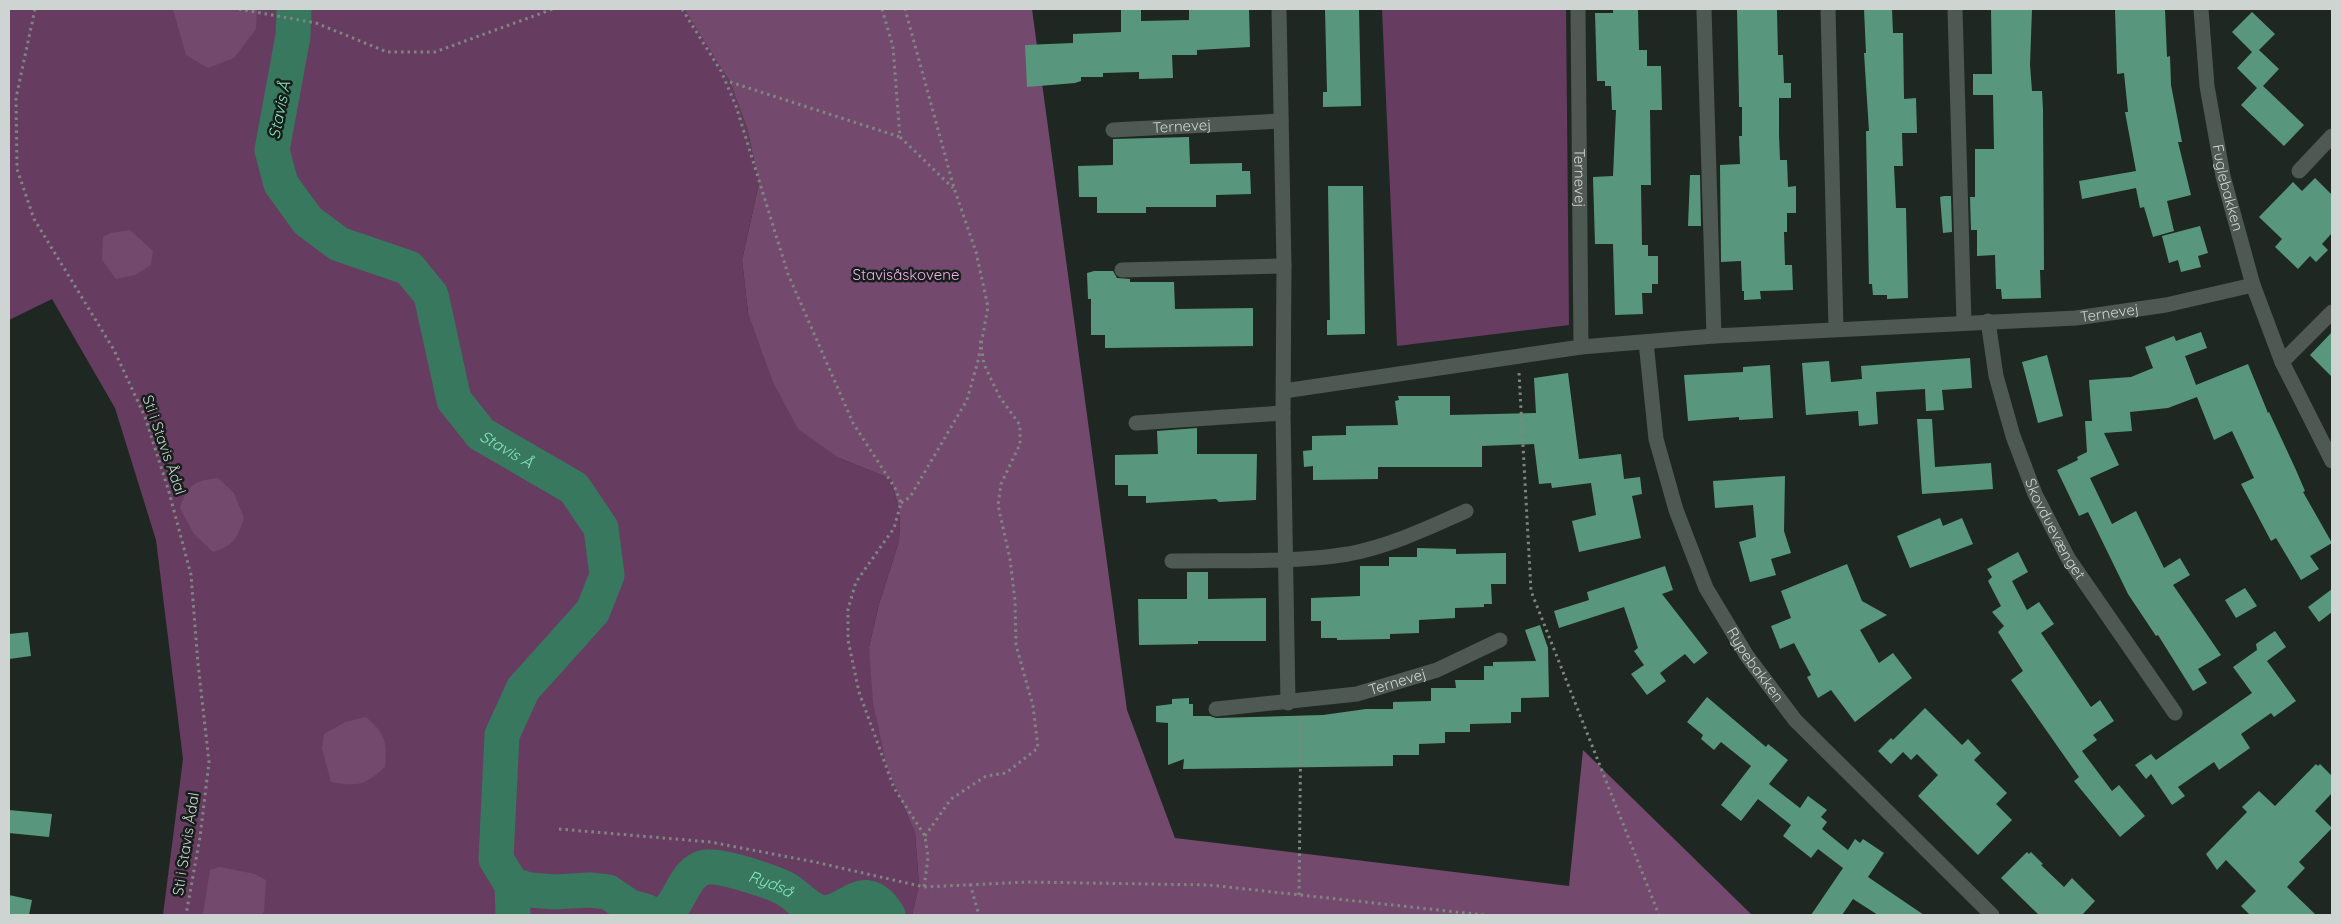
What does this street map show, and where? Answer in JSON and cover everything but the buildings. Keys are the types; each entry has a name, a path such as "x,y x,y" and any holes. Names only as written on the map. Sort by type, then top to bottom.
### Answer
{"street":[{"path":"1279,9 1284,266 1283,413 1285,559 1295,702"},
{"name":"Ternevej","path":"1578,9 1581,347"},
{"path":"1704,9 1714,336"},
{"path":"1828,9 1836,329"},
{"path":"1955,9 1964,323"},
{"name":"Fuglebakken","path":"2201,9 2207,86 2223,176 2253,285 2282,362 2332,461"},
{"name":"Ternevej","path":"1114,130 1281,121"},
{"path":"2299,171 2332,136"},
{"path":"1122,270 1284,266"},
{"name":"Ternevej","path":"1284,391 1581,347 1714,336 2076,318 2166,305 2253,285"},
{"path":"2282,362 2332,312"},
{"name":"Skovduevænget","path":"1988,321 1996,376 2013,436 2035,494 2068,558 2175,713"},
{"name":"Rypebakken","path":"1646,342 1656,439 1676,510 1706,588 1747,656 1795,720 1992,915"},
{"path":"1136,423 1283,413"},
{"path":"1172,561 1285,559 1347,554 1400,540 1466,511"},
{"name":"Ternevej","path":"1216,709 1357,694 1437,670 1500,640"}],"path":[{"name":"Sti i Stavis Ådal","path":"35,9 16,98 17,169 34,218 114,350 145,417 169,492 191,575 198,664 209,762 200,836 186,915"},
{"path":"239,9 316,23 387,52 435,52 553,9"},
{"path":"682,9 721,71 736,106 788,274 853,423 895,488 901,503 894,528 856,582 848,610 848,640 859,692 894,788 925,836 928,858 924,887"},
{"path":"882,9 893,47 900,137"},
{"path":"901,503 910,497 967,400 978,362 980,340 988,307 976,252 954,188 905,9"},
{"path":"730,82 900,137 954,188"},
{"path":"925,836 951,799 986,776 1006,773 1038,748 1033,706 1016,646 1014,592 1010,559 998,505 1001,484 1020,444 1020,425 995,388 984,364 980,340"},
{"path":"1518,357 1531,590 1659,915"},
{"path":"1295,702 1299,895"},
{"path":"559,830 710,842 815,862 924,887 1027,882 1209,885 1484,915"},
{"path":"970,884 979,915"}],"shaded area":[{"path":"9,9 684,9 730,82 747,128 759,183 742,260 748,313 839,458 891,479 900,514 899,541 879,604 869,647 887,768 915,833 919,885 912,915 163,915 183,759 156,540 115,408 52,299 9,320"},
{"path":"1382,9 1566,9 1569,325 1397,346"}],"green space":[{"path":"173,9 257,9 256,29 234,58 208,68 186,55"},
{"name":"Stavisåskovene","path":"684,9 1032,9 1127,710 1175,838 1569,886 1583,750 1752,915 912,915 919,885 915,833 887,768 873,702 869,647 879,604 899,541 900,514 891,479 839,458 798,429 773,382 748,313 742,260 759,183 747,128 730,82"},
{"path":"130,230 153,251 151,265 135,275 116,279 102,260 103,237 111,233"},
{"path":"218,478 234,493 244,518 234,540 226,547 213,552 194,534 180,508 186,494 193,485 198,482"},
{"path":"366,717 378,728 384,739 386,751 385,767 372,778 361,783 331,782 322,748 324,734 345,722"},
{"path":"220,867 255,874 266,880 264,912 261,915 203,914 210,870"}],"waterway":[{"name":"Stavis Å","path":"294,9 293,36 272,150 281,184 308,221 339,244 409,268 431,295 454,400 481,434 574,488 601,528 607,575 593,611 523,689 502,735 496,859 512,885 513,915"},
{"name":"Rydså","path":"660,915 673,905 691,876 698,870 706,867 734,871 777,885 819,912 838,910 854,901 870,898 879,903 888,915"},
{"name":"Rydså","path":"512,885 530,890 555,892 590,890 608,892 630,907 653,915"}]}
